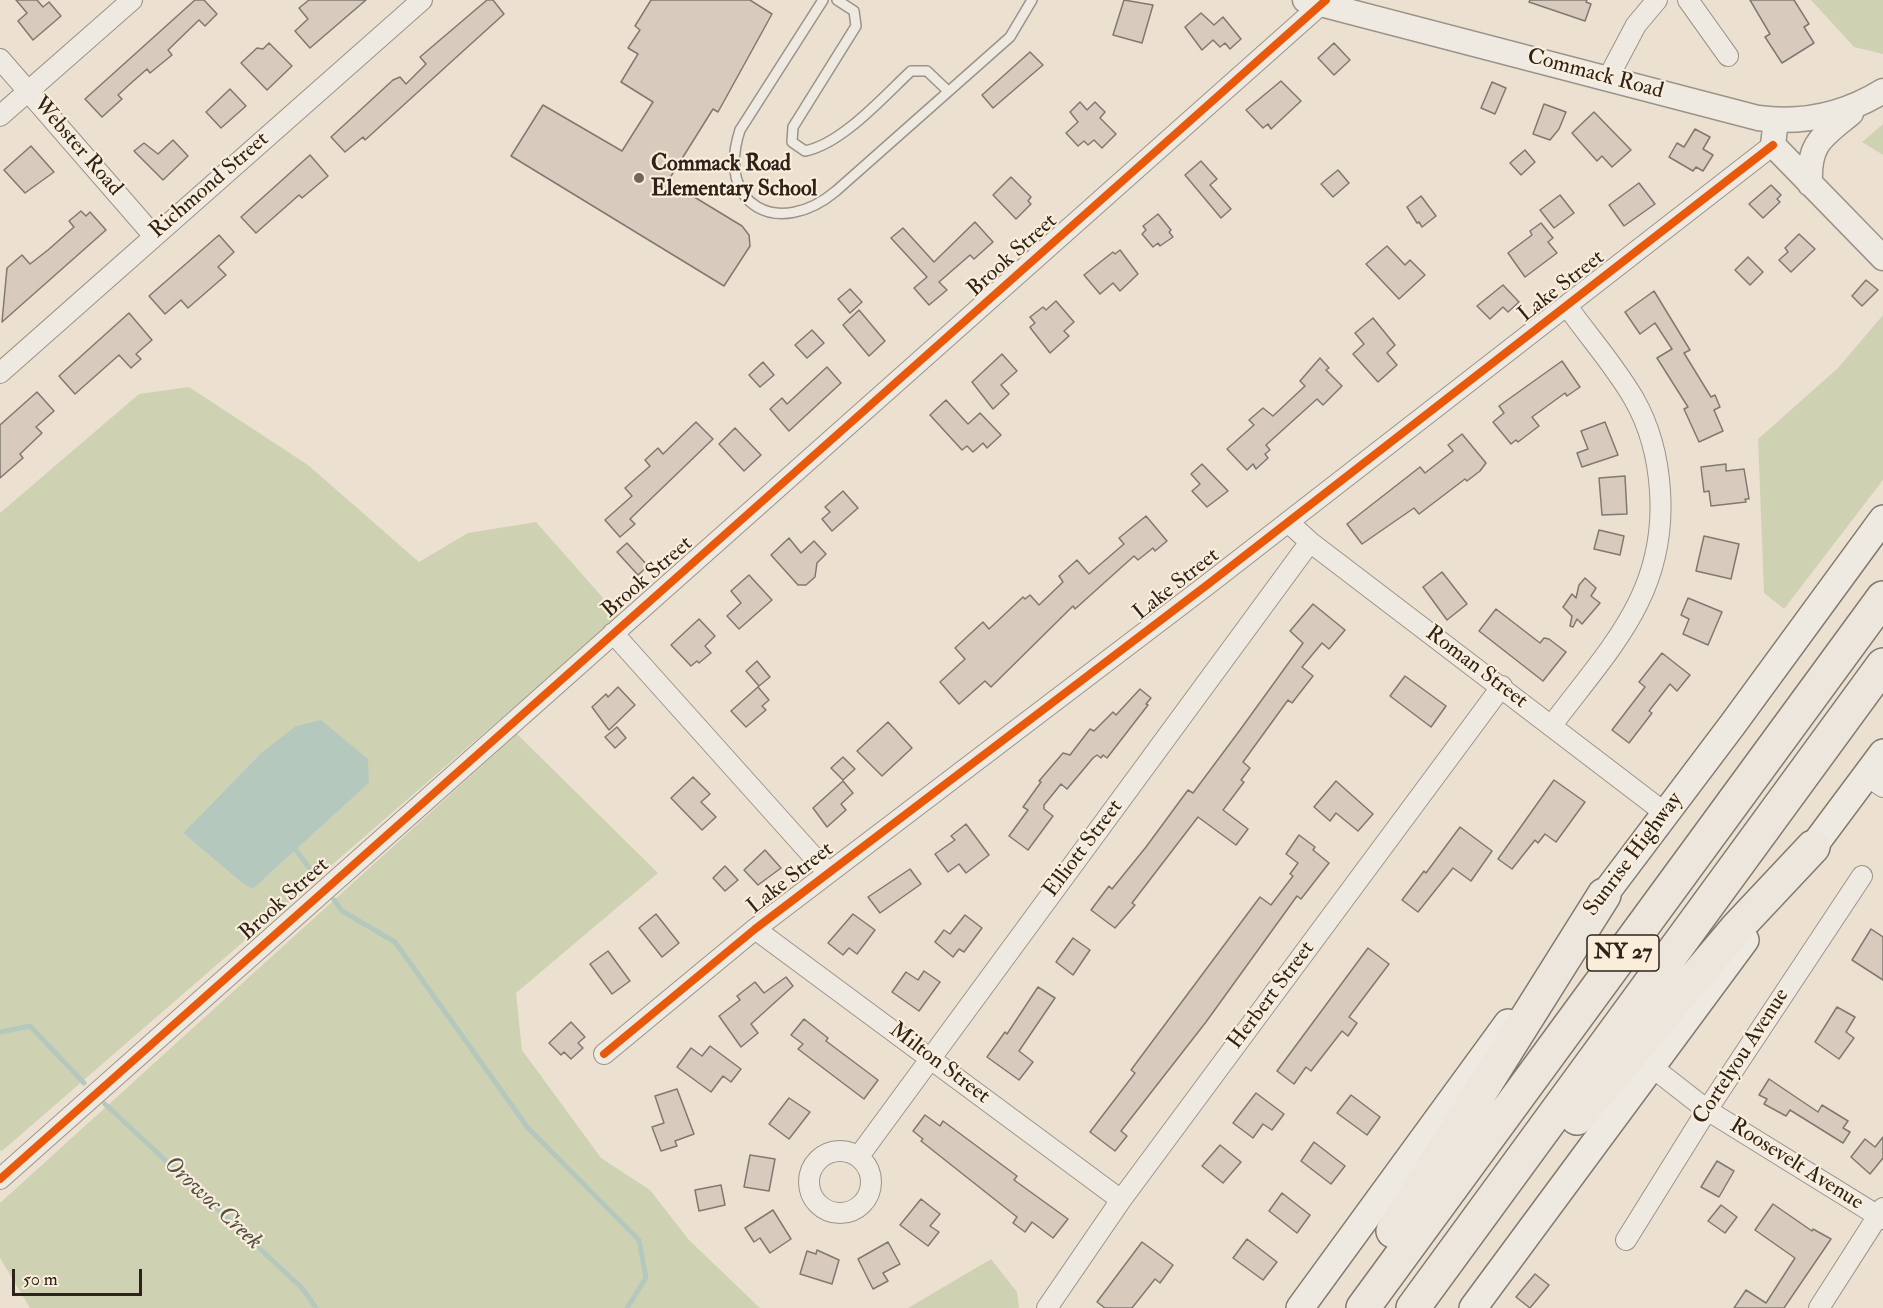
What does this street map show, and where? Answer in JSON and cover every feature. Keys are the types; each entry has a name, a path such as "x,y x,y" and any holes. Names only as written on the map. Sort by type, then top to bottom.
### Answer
{"highway":[{"name":"NY 27","path":"1363,1308 1883,598"},
{"name":"NY 27","path":"1413,1308 1883,665"},
{"path":"1508,1177 1570,1128 1736,929 1813,847"},
{"path":"1350,1308 1383,1247 1604,895"}],"main road":[{"name":"Sunrise Highway","path":"1300,1308 1415,1147 1883,519"},
{"path":"1473,1308 1813,847 1875,781 1883,753"}],"street":[{"path":"0,116 132,0"},
{"name":"Richmond Street","path":"0,372 422,0"},
{"path":"1608,78 1636,25 1657,0"},
{"path":"1688,0 1728,56"},
{"name":"Commack Road","path":"1318,1 1748,116 1776,120 1815,118 1874,96"},
{"name":"Brook Street","path":"0,1179 1318,1"},
{"name":"Webster Road","path":"0,59 153,235"},
{"path":"1810,184 1810,160 1817,142 1874,96"},
{"path":"1776,120 1773,145 1883,258"},
{"name":"Lake Street","path":"604,1054 755,929 1288,522 1773,145"},
{"path":"1552,725 1623,630 1643,597 1655,561 1660,522 1659,478 1651,439 1644,421 1626,386 1567,306"},
{"name":"Roman Street","path":"1288,522 1310,542 1502,686 1665,813"},
{"name":"Elliott Street","path":"859,1156 1310,542"},
{"path":"613,633 828,873"},
{"name":"Herbert Street","path":"1047,1308 1121,1200 1502,686"},
{"name":"Cortelyou Avenue","path":"1626,1240 1707,1110 1862,876"},
{"name":"Milton Street","path":"755,929 1121,1200"},
{"name":"Roosevelt Avenue","path":"1652,1067 1707,1110 1881,1214"},
{"path":"1819,1308 1881,1214"}],"lane":[{"path":"823,0 740,130 735,147 733,165 736,184 747,199 762,209 778,214 799,212 820,204 1010,37 1032,0"},
{"path":"837,0 854,11 856,26 793,127 792,142 805,151 820,148 867,112 912,71 927,71 948,91"}],"green space":[{"path":"1811,0 1883,0 1883,54 1854,47"},
{"path":"1883,124 1883,155 1862,142"},
{"path":"1883,315 1883,480 1784,609 1764,593 1758,439 1838,368"},
{"path":"189,387 308,465 419,562 468,533 536,522 619,616 2,1151 0,1150 0,513 139,394","holes":["261,753 369,783 253,889 242,883 183,833"]},
{"path":"517,734 658,873 516,993 522,1050 601,1158 650,1190 689,1240 760,1308 30,1308 0,1258 0,1203"},
{"path":"991,1259 1017,1292 1019,1308 908,1308"}],"shaded area":[{"path":"321,720 368,759 369,783 253,889 242,883 183,833 261,753 296,726"}],"building":[{"path":"16,0 37,0 43,7 49,2 61,16 33,40 18,21 27,13"},
{"path":"195,0 204,0 217,14 205,26 199,20 168,50 172,55 150,73 147,69 130,84 118,95 122,99 102,117 85,99"},
{"path":"309,0 366,0 310,48 295,31 308,19 299,8"},
{"path":"487,0 493,0 504,14 365,140 363,137 345,152 331,137 393,80 400,77 406,84 426,64 420,57"},
{"path":"651,0 750,0 772,14 718,112 713,109 668,181 742,226 749,235 750,246 724,286 511,156 543,105 622,151 653,102 621,82 638,54 628,48 640,30 635,26"},
{"path":"1124,0 1153,5 1142,43 1113,35"},
{"path":"1530,0 1587,0 1586,2 1591,4 1585,21 1529,2"},
{"path":"1750,0 1794,0 1809,24 1804,27 1814,43 1782,63 1765,37 1770,34"},
{"path":"1201,13 1214,25 1223,17 1241,39 1230,49 1225,43 1220,47 1213,40 1202,50 1185,27"},
{"path":"269,43 292,66 267,90 241,63 257,48 263,49"},
{"path":"1334,43 1350,60 1334,75 1318,58"},
{"path":"1030,52 1043,65 993,108 982,95"},
{"path":"1281,81 1301,101 1271,129 1268,124 1263,128 1246,110"},
{"path":"1492,82 1506,88 1495,114 1481,108"},
{"path":"230,89 246,106 221,128 206,112"},
{"path":"1080,102 1087,110 1095,102 1105,112 1100,118 1116,134 1102,148 1094,140 1088,145 1084,141 1078,146 1066,133 1078,122 1070,112"},
{"path":"1544,104 1566,112 1559,129 1550,140 1533,134"},
{"path":"1594,112 1631,150 1612,167 1602,156 1597,161 1572,133"},
{"path":"1695,129 1710,137 1703,149 1713,155 1703,171 1696,167 1693,171 1669,157 1677,143 1684,147"},
{"path":"173,140 188,156 163,180 134,151 144,143 158,154"},
{"path":"31,146 54,172 25,193 4,170"},
{"path":"1525,150 1535,162 1521,175 1510,163"},
{"path":"310,155 328,176 302,198 299,195 256,233 241,217"},
{"path":"1201,161 1217,179 1210,185 1231,209 1221,218 1185,175"},
{"path":"1338,170 1349,183 1333,197 1321,184"},
{"path":"1011,177 1031,197 1028,201 1031,204 1016,219 993,195"},
{"path":"1639,183 1655,204 1624,226 1609,205"},
{"path":"1771,185 1781,195 1777,199 1780,202 1763,218 1749,204"},
{"path":"1560,195 1574,213 1554,228 1540,210"},
{"path":"1421,196 1436,216 1422,227 1407,207"},
{"path":"81,211 86,216 90,212 106,230 2,322 7,268 22,255 30,264 74,227 69,221"},
{"path":"1158,214 1171,230 1169,232 1173,237 1160,246 1158,243 1153,247 1142,234 1146,230 1143,226"},
{"path":"975,222 993,242 974,259 970,255 939,282 947,290 929,305 914,288 927,277 891,238 903,228 934,262"},
{"path":"1541,223 1553,238 1548,242 1557,253 1525,277 1508,253 1532,235 1530,231"},
{"path":"1799,234 1815,249 1791,272 1779,260 1788,252 1785,248"},
{"path":"219,235 234,252 218,267 226,275 188,308 181,300 165,314 149,296"},
{"path":"1387,246 1405,265 1410,260 1425,275 1399,299 1366,264"},
{"path":"1120,250 1138,274 1120,291 1113,283 1100,294 1084,275 1113,252 1115,254"},
{"path":"1748,257 1763,272 1750,285 1735,270"},
{"path":"1866,280 1878,290 1862,306 1852,296"},
{"path":"1503,285 1519,302 1508,312 1503,307 1490,319 1477,306"},
{"path":"850,289 862,302 850,313 838,299"},
{"path":"1654,291 1690,350 1684,353 1711,397 1715,395 1720,407 1714,410 1723,431 1699,442 1684,409 1688,407 1657,358 1672,349 1655,323 1640,334 1625,312"},
{"path":"1056,301 1074,322 1064,331 1069,336 1050,353 1030,327 1035,323 1030,317 1043,307 1046,310"},
{"path":"859,310 885,341 869,356 843,325"},
{"path":"129,313 152,340 136,354 141,359 131,368 119,355 75,394 59,376"},
{"path":"1373,318 1395,345 1387,353 1397,365 1378,382 1353,354 1364,344 1355,333"},
{"path":"812,330 824,343 807,358 795,345"},
{"path":"1002,354 1017,371 1001,385 1009,394 993,409 972,382"},
{"path":"1320,358 1329,368 1326,370 1342,386 1323,405 1317,399 1266,445 1270,450 1265,454 1268,458 1256,469 1253,464 1247,470 1227,449 1254,425 1249,420 1263,408 1273,416 1305,386 1300,381"},
{"path":"1562,361 1580,387 1567,396 1565,393 1532,417 1539,426 1518,442 1516,440 1511,444 1493,422 1504,413 1499,406"},
{"path":"763,362 774,375 760,387 749,375"},
{"path":"827,367 841,383 789,431 770,409 782,398 787,404"},
{"path":"37,392 54,411 36,427 42,433 20,454 23,458 0,478 0,425"},
{"path":"946,400 968,424 980,413 1001,435 987,448 983,443 973,452 967,446 962,450 930,415"},
{"path":"696,422 713,439 630,519 635,524 620,537 605,520 632,496 625,488 650,466 645,460 658,448 663,454"},
{"path":"1605,422 1618,455 1582,467 1577,453 1588,449 1581,431"},
{"path":"735,428 761,455 744,471 719,444"},
{"path":"1462,434 1486,463 1480,471 1467,481 1465,479 1419,514 1414,508 1362,544 1347,524 1420,467 1425,473 1453,451 1448,445"},
{"path":"1202,464 1228,491 1207,507 1192,491 1200,484 1191,474"},
{"path":"1726,464 1726,471 1744,469 1749,499 1745,499 1746,502 1711,506 1709,491 1704,492 1701,467"},
{"path":"1625,476 1627,514 1602,515 1599,478"},
{"path":"843,491 858,508 832,531 822,519 830,512 825,507"},
{"path":"1146,516 1167,541 1155,551 1153,548 1138,560 1134,556 1075,609 1073,606 991,687 985,681 959,704 940,682 965,659 955,648 983,622 989,629 1023,597 1025,599 1030,595 1039,605 1063,582 1059,576 1077,560 1089,574 1124,544 1119,538"},
{"path":"1599,530 1624,536 1620,555 1594,549"},
{"path":"1704,536 1739,544 1731,579 1696,571"},
{"path":"789,538 801,553 814,541 826,554 817,563 815,577 806,585 798,585 771,555"},
{"path":"627,543 648,566 638,575 617,552"},
{"path":"1442,572 1467,604 1447,620 1423,587"},
{"path":"749,575 772,600 739,629 727,616 741,603 731,591"},
{"path":"1585,578 1596,588 1591,596 1600,603 1582,624 1577,619 1573,627 1570,626 1572,616 1563,607 1572,594 1576,598 1579,585"},
{"path":"1688,598 1722,612 1708,645 1683,634 1689,619 1681,615"},
{"path":"1313,604 1345,630 1329,649 1322,643 1302,667 1313,676 1292,703 1288,700 1243,762 1250,768 1241,780 1244,782 1223,810 1248,829 1236,845 1198,817 1132,903 1135,905 1115,928 1091,910 1109,886 1112,889 1146,847 1188,790 1193,793 1240,730 1303,643 1290,631"},
{"path":"1496,609 1540,643 1544,638 1549,639 1566,652 1543,681 1479,631"},
{"path":"699,619 715,636 705,646 711,653 699,663 697,661 691,666 671,645"},
{"path":"1662,653 1690,675 1677,691 1670,684 1649,711 1652,713 1629,743 1612,730 1645,687 1639,682"},
{"path":"757,661 770,677 759,686 746,671"},
{"path":"1405,676 1446,706 1431,727 1390,696"},
{"path":"618,687 635,705 609,730 592,707 606,694 608,697"},
{"path":"758,687 769,700 762,706 766,710 746,727 731,711"},
{"path":"1140,689 1151,698 1146,704 1148,705 1107,758 1097,755 1067,789 1061,784 1044,805 1044,809 1053,816 1028,850 1009,836 1028,810 1023,807 1041,782 1039,781 1063,753 1070,755 1090,729 1094,731 1113,712 1116,715"},
{"path":"888,722 912,748 882,776 857,751"},
{"path":"617,727 626,738 615,748 605,737"},
{"path":"843,757 855,769 843,780 831,768"},
{"path":"693,777 710,794 701,802 716,817 702,830 671,798"},
{"path":"1554,780 1585,802 1556,842 1545,834 1538,843 1535,840 1512,869 1498,859"},
{"path":"843,781 853,793 841,804 846,810 827,827 813,808"},
{"path":"1336,781 1373,814 1358,831 1336,813 1330,821 1314,807"},
{"path":"966,824 989,855 966,873 959,864 948,872 935,854 955,840 951,836"},
{"path":"1460,827 1492,851 1471,881 1453,868 1418,912 1402,900 1424,871 1426,873"},
{"path":"1299,835 1315,847 1313,850 1329,863 1301,899 1297,896 1206,1022 1121,1131 1127,1136 1115,1151 1090,1132 1135,1073 1131,1070 1260,897 1271,905 1293,876 1290,874 1298,863 1286,854"},
{"path":"765,850 781,868 758,885 744,870"},
{"path":"725,866 738,880 725,891 713,878"},
{"path":"910,869 921,884 880,913 868,897"},
{"path":"656,914 679,943 662,957 639,928"},
{"path":"853,914 875,930 857,954 849,948 843,955 828,943"},
{"path":"965,915 982,928 964,952 959,949 953,957 935,942 944,930 950,934"},
{"path":"1871,929 1883,937 1883,980 1852,960"},
{"path":"1073,938 1090,950 1073,975 1056,962"},
{"path":"1368,948 1389,964 1349,1017 1357,1023 1348,1036 1342,1031 1311,1071 1306,1067 1294,1084 1277,1071"},
{"path":"608,951 630,981 612,994 590,964"},
{"path":"924,971 940,982 919,1011 892,992 906,972 918,980"},
{"path":"786,977 793,986 751,1024 758,1033 741,1047 719,1016 740,1000 737,996 755,982 764,993"},
{"path":"1038,987 1055,998 1019,1051 1033,1062 1019,1080 987,1057 1005,1032 1007,1034"},
{"path":"1837,1007 1855,1017 1846,1032 1854,1038 1839,1059 1815,1042"},
{"path":"804,1019 828,1038 826,1041 878,1080 864,1099 798,1049 803,1044 791,1035"},
{"path":"571,1022 585,1037 578,1043 583,1048 571,1059 564,1052 561,1055 549,1043"},
{"path":"710,1046 741,1069 731,1082 723,1076 711,1092 677,1067 691,1048 702,1056"},
{"path":"1769,1079 1818,1112 1822,1105 1848,1121 1843,1128 1850,1132 1843,1143 1790,1110 1786,1116 1764,1104 1767,1099 1759,1095"},
{"path":"677,1089 694,1134 675,1141 677,1146 661,1151 652,1127 664,1123 655,1096"},
{"path":"1256,1093 1284,1114 1272,1130 1263,1124 1253,1138 1233,1123"},
{"path":"1351,1095 1380,1117 1367,1135 1337,1113"},
{"path":"789,1098 810,1112 789,1139 769,1124"},
{"path":"925,1115 940,1126 943,1121 1017,1176 1014,1180 1068,1219 1053,1238 1032,1222 1025,1232 1013,1223 1017,1217 921,1141 923,1139 913,1131"},
{"path":"1883,1137 1883,1158 1870,1174 1851,1157 1865,1139 1875,1147"},
{"path":"1314,1142 1345,1166 1331,1184 1301,1161"},
{"path":"1220,1145 1241,1162 1223,1183 1202,1166"},
{"path":"750,1155 775,1159 769,1191 744,1187"},
{"path":"1717,1161 1734,1171 1719,1197 1701,1187"},
{"path":"721,1185 725,1205 699,1211 695,1190"},
{"path":"1282,1193 1310,1215 1297,1233 1269,1211"},
{"path":"921,1199 940,1214 930,1226 939,1232 928,1246 900,1225"},
{"path":"1773,1204 1812,1231 1813,1229 1831,1239 1784,1308 1734,1308 1746,1290 1766,1303 1795,1258 1755,1230"},
{"path":"1721,1205 1737,1217 1725,1233 1708,1221"},
{"path":"773,1210 791,1239 770,1253 760,1238 754,1242 745,1228"},
{"path":"1247,1239 1277,1262 1263,1280 1233,1258"},
{"path":"888,1242 900,1264 883,1273 888,1281 873,1289 858,1259"},
{"path":"1142,1242 1173,1265 1160,1283 1155,1279 1132,1308 1105,1308 1097,1302"},
{"path":"817,1250 839,1260 832,1284 800,1274 807,1251 816,1254"},
{"path":"1535,1274 1549,1285 1530,1308 1516,1297"}],"waterway":[{"path":"296,850 316,877"},
{"path":"334,900 342,911 395,942 528,1128 639,1240 646,1278 627,1308"},
{"name":"Orowoc Creek","path":"0,1032 30,1026 84,1083"},
{"name":"Orowoc Creek","path":"105,1104 303,1289 316,1308"}],"cycle path":[{"path":"0,1179 1326,0"},
{"path":"604,1054 755,929 1207,585 1773,145"}],"place":[{"name":"Commack Road Elementary School","path":"639,178"}]}
